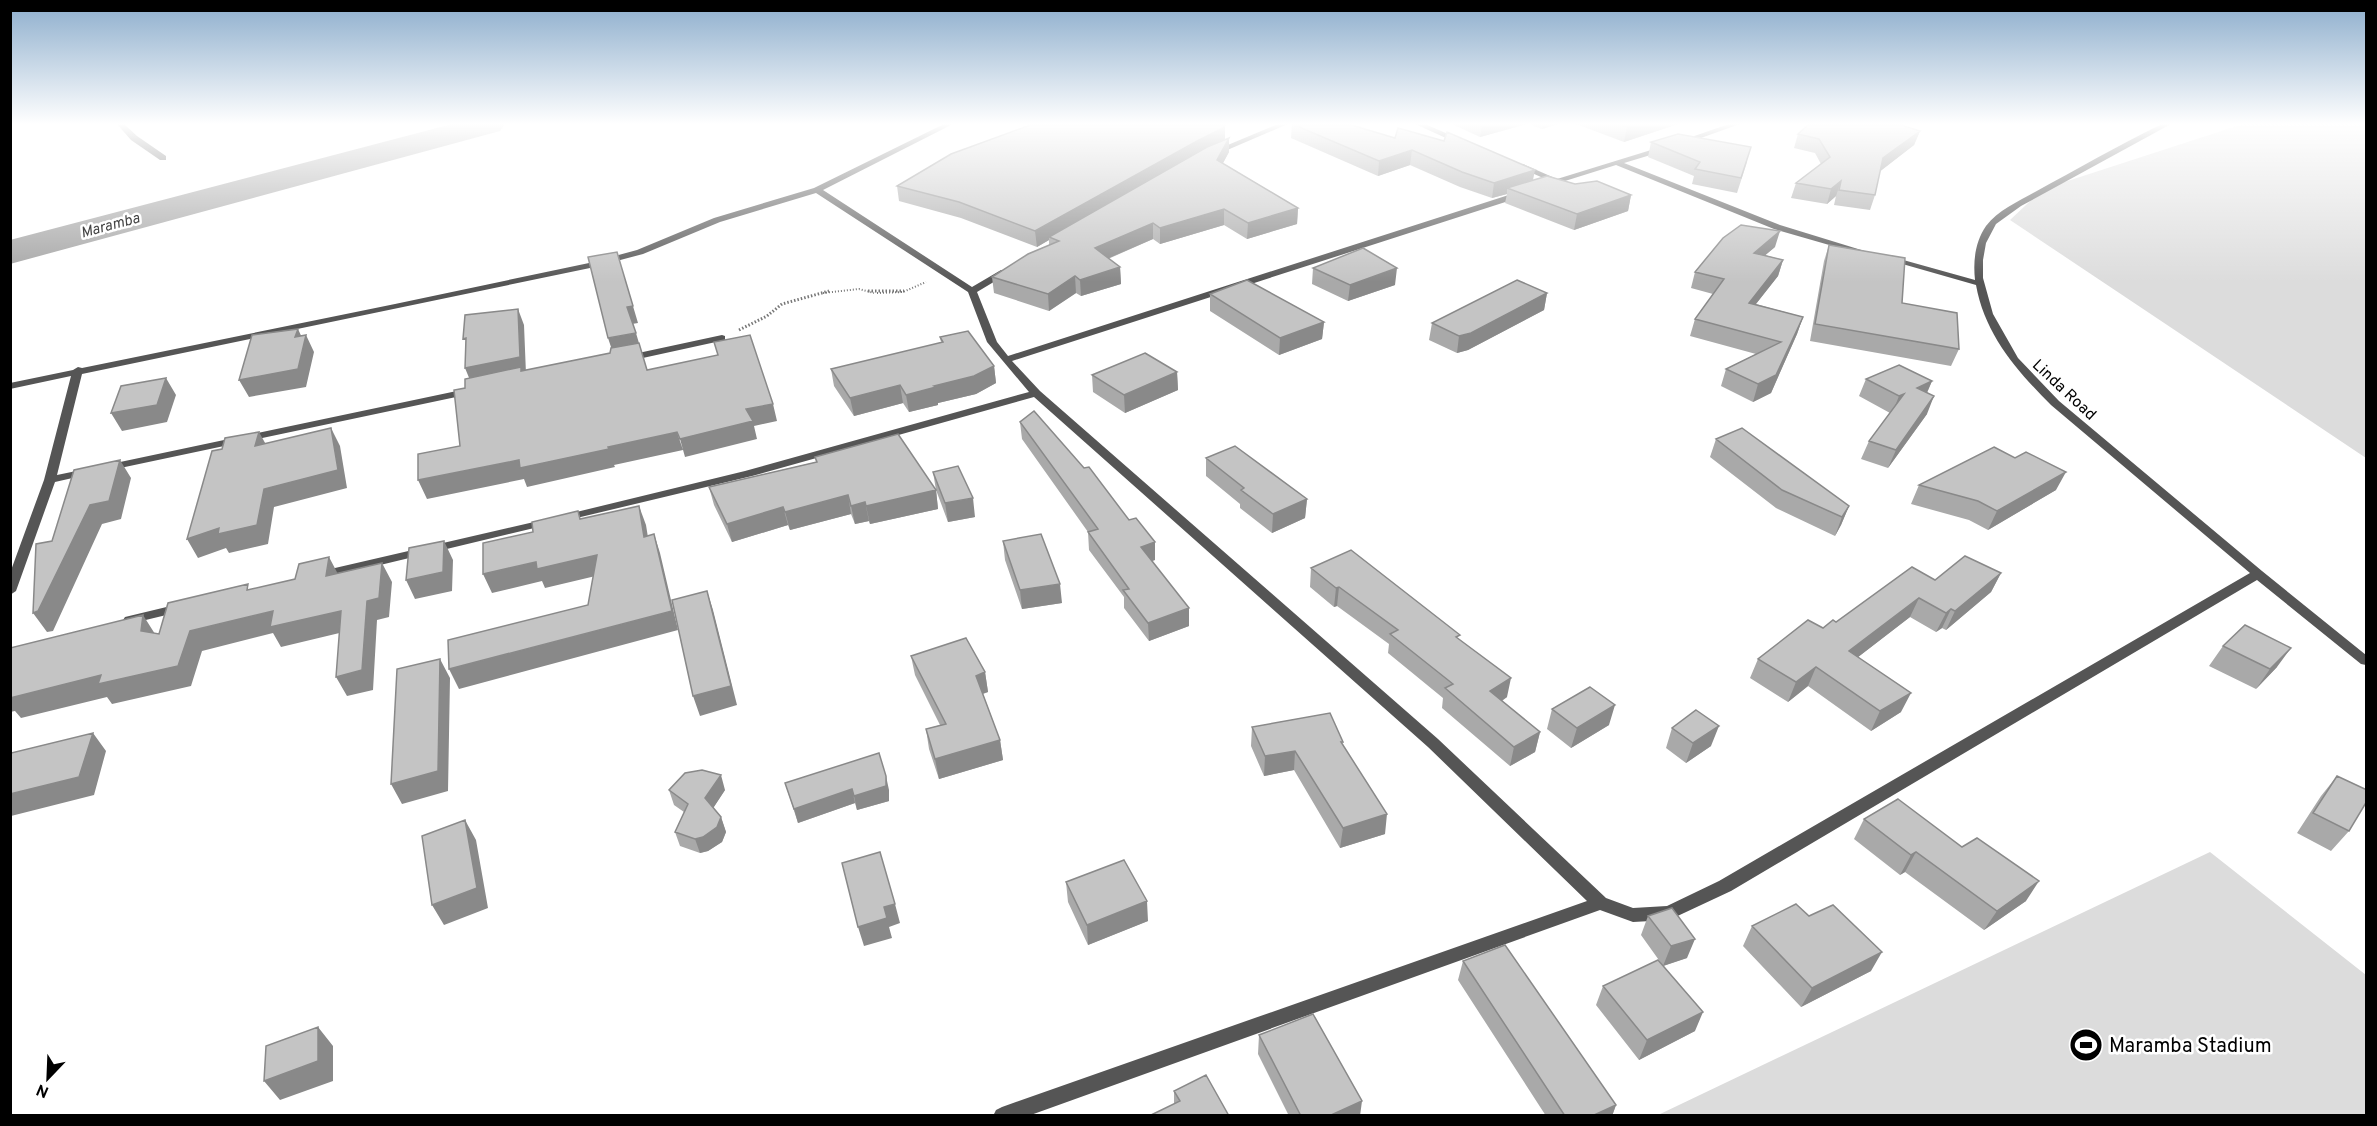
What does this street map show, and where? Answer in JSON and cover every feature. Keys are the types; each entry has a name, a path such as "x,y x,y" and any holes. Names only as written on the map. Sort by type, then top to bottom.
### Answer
{"street":[{"path":"10,386 78,370 395,308 590,265 640,252 759,206 817,190 844,177"},
{"path":"1545,177 1558,182"},
{"path":"1536,189 1575,177"},
{"path":"1651,177 1777,227 1872,254"},
{"name":"Linda Road","path":"2067,177 2008,212 1991,225 1978,255 1981,284 1995,329 2026,374 2055,403 2367,661"},
{"path":"817,190 972,291 992,342 1036,393 1433,743 1600,903 1633,915 1669,912 1725,886 2259,574"},
{"path":"1006,360 1526,192"},
{"path":"1883,257 1981,284"},
{"path":"972,291 1010,269"},
{"path":"617,360 722,338"},
{"path":"10,591 50,480 78,370"},
{"path":"50,480 479,389"},
{"path":"314,577 748,474 1036,393"},
{"path":"115,623 197,604"},
{"path":"1002,1116 1600,903"}],"path":[{"path":"722,338 767,316 782,304 834,290 859,289 874,293 903,292 946,274"}],"shaded area":[{"path":"2081,177 2366,177 2366,458 2010,220 2043,189"},
{"name":"Maramba Stadium","path":"2210,852 2366,975 2366,1115 1658,1115"}],"building":[{"path":"913,177 1133,177 1035,231 959,202 897,186"},
{"path":"1155,177 1245,177 1298,208 1248,223 1224,209 1160,228 1153,223 1095,248 1120,267 1080,280 1075,276 1048,294 992,277 1028,254 1059,241 1049,237"},
{"path":"1475,177 1514,177 1494,183"},
{"path":"1549,177 1575,184 1597,181 1631,195 1577,214 1507,188"},
{"path":"1804,177 1879,177 1875,195 1839,190 1841,181 1831,189 1796,183"},
{"path":"1741,225 1780,231 1754,253 1783,260 1749,303 1803,317 1776,375 1758,384 1726,369 1781,342 1695,319 1724,279 1695,272 1723,238"},
{"path":"1829,245 1905,258 1902,303 1957,313 1959,349 1815,324"},
{"path":"1363,248 1397,268 1350,285 1313,268"},
{"path":"617,252 633,306 627,307 636,333 608,338 588,257"},
{"path":"1247,280 1324,322 1280,338 1210,294"},
{"path":"1517,280 1547,293 1471,333 1459,336 1432,323"},
{"path":"518,309 520,357 465,368 466,338 463,339 465,315"},
{"path":"298,329 295,337 306,335 298,369 239,380 252,335"},
{"path":"968,331 994,366 974,376 934,386 936,387 906,395 900,385 850,398 831,369 943,342 940,337"},
{"path":"750,335 773,404 746,409 753,421 680,439 677,432 520,468 519,460 418,480 418,454 460,446 454,390 465,388 465,379 521,367 521,371 610,353 611,348 639,343 647,370 718,355 714,342"},
{"path":"1145,353 1177,372 1124,395 1092,375"},
{"path":"1899,365 1932,381 1917,388 1934,396 1896,450 1869,441 1904,394 1899,396 1866,379"},
{"path":"166,378 157,405 111,413 121,386"},
{"path":"1034,411 1084,468 1089,467 1129,520 1136,518 1155,542 1141,547 1189,608 1148,623 1123,590 1129,589 1088,532 1098,529 1020,422"},
{"path":"331,428 338,470 264,489 257,525 218,534 219,528 187,539 212,451 222,449 225,438 259,432 255,446"},
{"path":"1742,428 1849,506 1842,517 1782,490 1716,439"},
{"path":"898,434 936,490 866,506 865,502 851,506 848,495 785,512 783,507 727,524 709,487 817,462 815,457"},
{"path":"1235,446 1307,499 1273,514 1241,490 1244,488 1206,458"},
{"path":"1994,447 2015,458 2026,452 2066,472 1997,511 1978,501 1919,485"},
{"path":"120,460 109,501 90,505 38,611 33,613 36,544 52,541 74,470"},
{"path":"958,466 973,498 945,503 933,472"},
{"path":"639,506 644,537 654,534 672,611 449,669 448,640 588,605 597,555 537,569 536,562 483,574 483,543 533,532 532,522 578,511 580,519"},
{"path":"1041,534 1060,584 1020,590 1003,541"},
{"path":"444,541 443,572 406,580 409,548"},
{"path":"1351,550 1460,635 1456,637 1511,678 1490,691 1540,732 1514,747 1445,688 1453,684 1390,634 1398,630 1311,568"},
{"path":"1965,556 2001,573 1955,611 1951,609 1946,613 1919,598 1849,651 1911,693 1880,711 1816,667 1796,682 1758,659 1808,620 1823,628 1833,620 1836,622 1912,567 1935,580"},
{"path":"329,557 326,576 382,563 379,598 367,601 362,670 336,677 341,611 270,627 273,611 190,631 178,666 98,684 101,675 10,698 10,648 143,615 141,631 159,634 168,603 248,584 247,590 295,579 299,564"},
{"path":"707,591 731,686 693,696 672,600"},
{"path":"2245,625 2291,648 2270,669 2223,646"},
{"path":"966,638 985,672 976,676 1000,740 935,759 926,729 946,724 911,656"},
{"path":"440,659 438,771 391,784 397,669"},
{"path":"1590,687 1615,705 1577,728 1552,709"},
{"path":"1696,710 1719,726 1693,743 1672,728"},
{"path":"1330,713 1343,742 1341,742 1387,814 1343,828 1295,751 1265,756 1252,727"},
{"path":"93,733 79,777 10,794 11,753"},
{"path":"879,753 886,776 886,786 854,796 852,789 794,809 785,783"},
{"path":"702,770 721,775 705,798 721,817 717,827 703,837 695,839 675,832 688,804 669,790 685,773"},
{"path":"2337,776 2367,790 2367,801 2349,831 2313,813"},
{"path":"1898,799 1962,847 1977,838 2039,881 1997,911 1916,852 1911,855 1864,819"},
{"path":"465,820 477,888 432,905 422,836"},
{"path":"880,852 895,904 884,907 887,918 858,927 842,863"},
{"path":"1124,860 1147,901 1087,925 1066,882"},
{"path":"1796,904 1809,916 1833,905 1882,952 1812,988 1752,926"},
{"path":"1672,908 1695,939 1671,946 1648,916"},
{"path":"1505,945 1616,1105 1592,1116 1565,1116 1463,961"},
{"path":"1658,960 1703,1012 1647,1040 1603,986"},
{"path":"1313,1014 1362,1101 1329,1116 1301,1116 1259,1035"},
{"path":"318,1027 318,1061 264,1081 266,1046"},
{"path":"1206,1075 1229,1116 1149,1116 1180,1101 1174,1091"}],"waterway":[{"name":"Maramba","path":"10,252 292,177"}],"place":[{"name":"Maramba Stadium","path":"2086,1045"}]}
